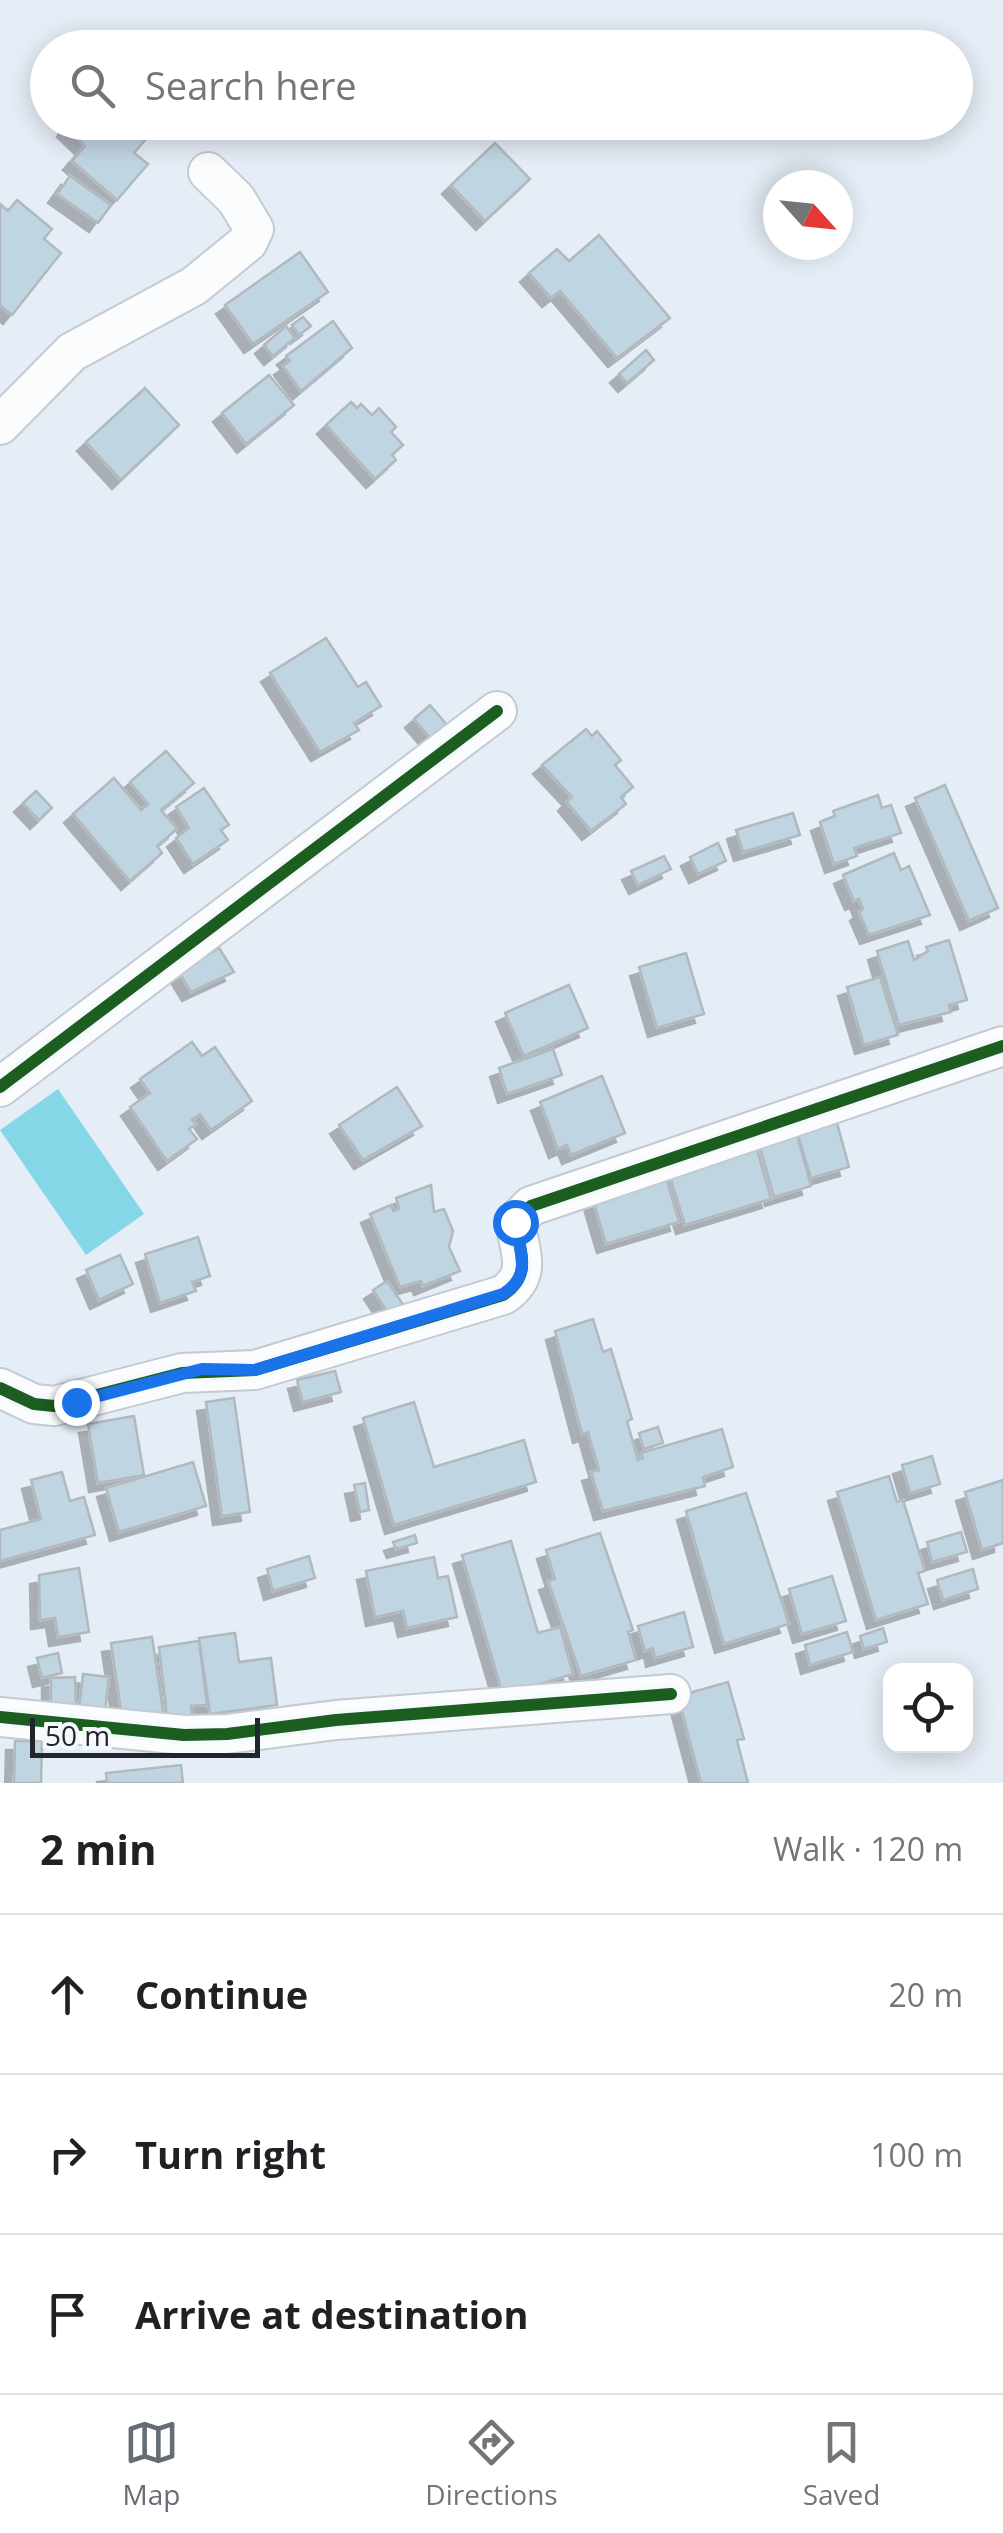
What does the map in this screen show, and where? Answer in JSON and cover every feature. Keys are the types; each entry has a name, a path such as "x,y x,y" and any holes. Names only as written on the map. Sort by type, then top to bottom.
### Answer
{"street":[{"path":"0,425 72,352 194,286 248,242 254,230 249,215 208,172"},
{"path":"0,1087 498,711"},
{"path":"0,1388 34,1404 54,1406 192,1371 255,1370 503,1294 519,1284 524,1272 515,1222 530,1206 1003,1046"},
{"path":"0,1717 184,1735 671,1694"}],"water":[{"path":"58,1089 144,1214 86,1255 0,1130"}],"building":[{"path":"79,140 145,140 134,153 148,164 117,200 72,161 85,146"},
{"path":"495,143 530,179 485,221 451,185"},
{"path":"70,176 111,205 98,223 57,194"},
{"path":"17,200 52,229 44,239 61,253 12,315 0,305 0,204 8,211"},
{"path":"599,235 670,318 617,358 560,291 551,298 529,273 557,249 569,261"},
{"path":"300,252 328,292 253,344 225,305"},
{"path":"303,317 311,326 299,335 292,325"},
{"path":"333,321 352,348 301,391 283,366 290,361 286,356"},
{"path":"286,326 295,338 273,356 264,345"},
{"path":"646,350 654,360 627,383 619,374"},
{"path":"269,375 294,405 246,444 222,413"},
{"path":"145,388 179,425 121,480 86,442"},
{"path":"351,402 357,408 361,404 372,415 379,408 396,427 391,432 403,445 392,455 396,460 375,479 326,425"},
{"path":"326,638 358,687 366,682 381,706 354,723 359,730 320,752 270,673"},
{"path":"430,705 453,732 437,746 414,719"},
{"path":"586,729 592,736 597,731 621,760 615,765 633,787 621,797 626,804 591,831 567,802 572,797 542,765"},
{"path":"166,751 194,783 161,810 177,829 157,846 162,853 130,881 73,814 114,778 141,810 148,804 130,782"},
{"path":"945,785 998,908 969,921 915,798"},
{"path":"204,788 229,825 221,830 228,840 193,864 176,838 189,828 176,807"},
{"path":"36,791 52,808 39,820 23,803"},
{"path":"878,795 882,808 891,805 901,833 854,848 857,856 834,864 820,822 835,816 833,811"},
{"path":"793,813 800,835 743,852 736,830"},
{"path":"718,843 726,861 698,874 690,857"},
{"path":"894,853 901,870 909,866 930,915 869,935 859,912 863,909 859,899 854,901 843,875"},
{"path":"664,856 671,869 638,885 631,871"},
{"path":"949,940 967,1000 949,1005 951,1012 899,1025 877,951 908,941 914,960 928,951 926,947"},
{"path":"219,948 234,972 191,992 179,972"},
{"path":"686,953 704,1014 657,1028 639,967"},
{"path":"880,977 898,1035 864,1045 847,987"},
{"path":"569,985 588,1028 524,1056 505,1013"},
{"path":"192,1042 202,1056 215,1047 252,1101 211,1130 200,1114 189,1129 197,1139 167,1161 130,1107 150,1093 140,1079"},
{"path":"553,1049 562,1075 507,1094 499,1068"},
{"path":"602,1076 625,1133 571,1155 567,1145 558,1149 540,1102"},
{"path":"397,1087 422,1126 363,1160 339,1125"},
{"path":"837,1123 849,1167 811,1178 798,1135"},
{"path":"796,1132 811,1186 774,1197 759,1143"},
{"path":"756,1146 771,1199 685,1225 669,1173"},
{"path":"666,1178 679,1222 606,1244 593,1200"},
{"path":"431,1185 434,1212 444,1209 453,1231 449,1247 460,1271 423,1286 421,1281 400,1287 370,1214 391,1205 393,1211 399,1209 396,1198"},
{"path":"198,1237 210,1276 192,1282 196,1291 160,1303 145,1254"},
{"path":"120,1255 133,1284 99,1300 86,1270"},
{"path":"387,1281 406,1309 392,1319 373,1290"},
{"path":"593,1319 603,1352 611,1349 632,1419 627,1421 638,1460 643,1458 641,1453 722,1429 733,1467 703,1477 705,1486 603,1511 591,1472 599,1470 588,1432 582,1434 555,1331"},
{"path":"335,1371 341,1392 303,1402 297,1380"},
{"path":"234,1398 250,1512 222,1516 206,1402"},
{"path":"414,1402 434,1467 524,1440 536,1482 394,1525 363,1418"},
{"path":"134,1416 144,1475 98,1483 88,1424"},
{"path":"658,1427 663,1443 644,1449 639,1433"},
{"path":"932,1456 940,1484 910,1493 902,1465"},
{"path":"193,1462 206,1506 119,1532 106,1488"},
{"path":"62,1472 70,1501 84,1497 95,1535 0,1561 0,1530 41,1519 31,1480"},
{"path":"889,1476 897,1502 903,1500 925,1571 918,1573 928,1604 876,1620 837,1492"},
{"path":"1003,1480 1003,1543 982,1550 965,1492"},
{"path":"365,1483 369,1510 360,1512 354,1485"},
{"path":"746,1493 789,1624 724,1644 686,1511"},
{"path":"961,1532 967,1552 932,1562 927,1542"},
{"path":"600,1533 633,1630 628,1632 636,1660 581,1676 548,1581 555,1579 546,1550"},
{"path":"415,1535 417,1543 396,1549 393,1542"},
{"path":"511,1541 538,1633 560,1627 573,1674 503,1695 462,1555"},
{"path":"309,1556 315,1578 273,1591 267,1569"},
{"path":"434,1557 438,1578 448,1576 457,1617 407,1628 403,1611 375,1617 366,1571"},
{"path":"79,1568 89,1632 58,1637 55,1618 40,1620 39,1575"},
{"path":"973,1569 978,1589 943,1600 937,1580"},
{"path":"832,1576 846,1621 802,1634 789,1589"},
{"path":"684,1612 693,1647 655,1658 653,1648 645,1651 638,1626"},
{"path":"883,1628 887,1642 864,1649 860,1636"},
{"path":"847,1632 853,1652 810,1665 805,1645"},
{"path":"235,1633 239,1662 271,1658 277,1705 210,1714 199,1638"},
{"path":"152,1637 164,1718 123,1724 111,1643"},
{"path":"199,1641 207,1705 191,1706 193,1722 168,1725 159,1647"},
{"path":"58,1653 62,1673 42,1678 37,1658"},
{"path":"83,1674 109,1677 105,1712 79,1710"},
{"path":"75,1677 76,1708 51,1709 51,1678"},
{"path":"728,1682 744,1739 737,1740 748,1783 701,1783 678,1696"},
{"path":"15,1741 42,1741 41,1783 14,1783"},
{"path":"181,1765 183,1783 107,1783 106,1773"}],"cycle path":[{"path":"0,1087 497,711"},
{"path":"0,1388 34,1404 54,1406 182,1373 255,1370 503,1295 521,1271 515,1222 531,1206 1003,1046"},
{"path":"0,1717 184,1735 227,1734 336,1720 671,1694"}],"route":[{"path":"76,1402 202,1369 255,1370 503,1294 519,1284 524,1272 515,1222"}]}
